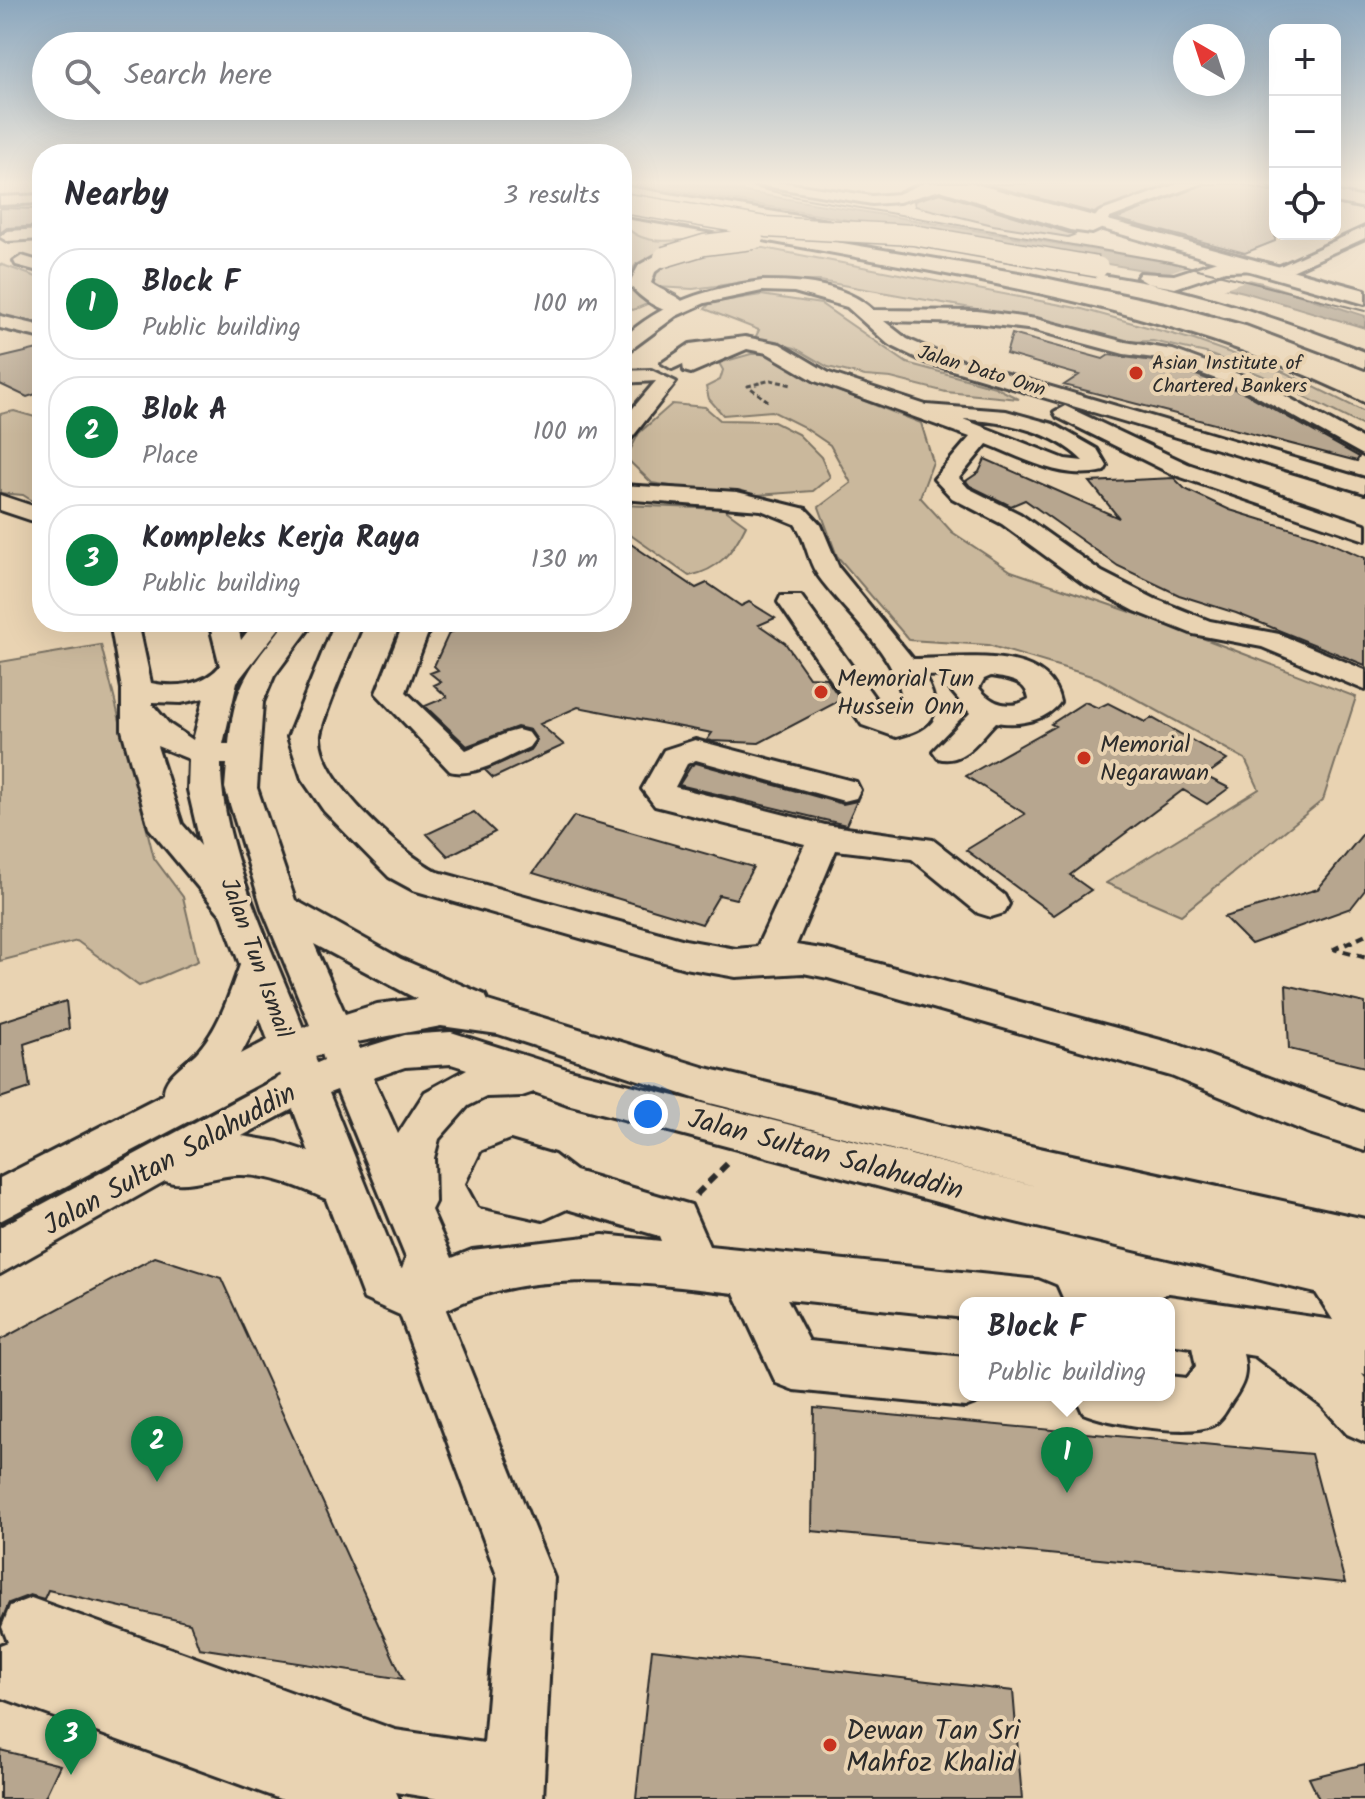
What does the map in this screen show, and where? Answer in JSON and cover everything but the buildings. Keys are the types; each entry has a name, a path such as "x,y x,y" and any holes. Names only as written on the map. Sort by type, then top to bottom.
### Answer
{"main road":[{"path":"652,267 642,275 640,284 643,289 676,306"},
{"path":"981,267 1111,292 1212,319 1276,339 1365,375"},
{"path":"1029,267 1143,289 1259,321 1365,361"},
{"path":"1061,267 1131,279 1238,304 1365,342"},
{"path":"1098,267 1181,281 1218,267"},
{"path":"1237,267 1259,270"},
{"path":"1248,267 1365,297"},
{"path":"1259,270 1205,286 1208,290 1365,342"},
{"path":"643,289 709,294"}],"street":[{"path":"1259,270 1265,267"},
{"path":"1259,270 1267,267"},
{"path":"793,288 839,290 917,310"},
{"name":"Jalan Dato Onn","path":"632,341 676,306 709,294 793,288 844,299 868,315 888,335 919,353 1365,486"},
{"path":"868,315 977,317 1036,325 1124,348 1166,354 1253,386 1365,451 1341,479"},
{"path":"1,323 32,330"},
{"path":"632,423 677,367 707,344 745,343 773,348 822,377 924,411 990,440 1058,464 1079,469 1096,466 1093,457 1068,438 1032,424 985,414 924,411"},
{"path":"632,350 677,367"},
{"path":"632,375 677,367"},
{"path":"984,373 1111,438 1193,474 1315,510 1365,533"},
{"path":"1032,424 990,440 946,479 960,493 1032,533 1061,558 1145,605 1203,628 1269,640 1365,681"},
{"path":"1236,476 1263,455"},
{"path":"632,492 756,504 795,512 809,522 827,569 906,668 922,706 919,718 896,728 873,718 791,602"},
{"path":"0,502 32,513"},
{"path":"126,632 138,698 137,730 166,828 201,874 240,915"},
{"path":"138,698 193,694 228,672 224,632"},
{"name":"Jalan Tun Ismail","path":"270,632 228,672 204,762 209,818 240,915 381,1283 418,1299 429,1258 280,908 241,788 248,702 275,632"},
{"path":"345,632 304,737 318,779 336,803 401,868 426,881 685,954 736,963 803,959 828,964 1164,1058 1324,1120 1365,1132"},
{"path":"414,632 391,693 461,764 518,740"},
{"path":"906,668 984,669 1016,670 1030,675 1046,693 1045,702 1023,714 990,711 977,705 964,688 966,680 984,669"},
{"path":"138,698 167,741 204,762"},
{"path":"949,751 990,711"},
{"path":"844,790 695,750 683,751 675,757 658,789 667,798 825,837 921,848 991,904"},
{"path":"145,761 161,769 242,758"},
{"path":"769,963 825,837"},
{"path":"280,908 388,969 498,1018"},
{"path":"142,1125 206,1072 231,1042 259,965"},
{"name":"Jalan Sultan Salahuddin","path":"0,1201 142,1125 340,1051 409,1014 441,1011 498,1018 706,1085 989,1156 1365,1240"},
{"name":"Jalan Sultan Salahuddin","path":"340,1051 451,1048 498,1061 567,1087 986,1195 1348,1276"},
{"name":"Jalan Sultan Salahuddin","path":"0,1252 129,1177 297,1066"},
{"path":"412,1218 412,1155 421,1126 441,1102 467,1084 499,1074 567,1087"},
{"path":"129,1177 214,1155 240,1152 264,1155 342,1185"},
{"path":"561,1187 675,1220 695,1267"},
{"path":"367,1799 20,1649 395,1761 511,1789 526,1578 418,1299 472,1272 603,1257 982,1297"},
{"path":"748,1272 794,1365 959,1381"},
{"path":"1348,1276 1365,1327"},
{"path":"1191,1322 1365,1350"},
{"path":"1160,1401 1199,1405 1222,1372 1191,1322"},
{"path":"1265,1333 1340,1388 1365,1416"}],"path":[{"path":"768,401 748,386 771,380 801,387 822,377"},
{"path":"1365,935 1335,949 1365,957"},
{"path":"675,1220 755,1135"}],"shaded area":[{"path":"0,267 32,275 32,323 0,318"},
{"path":"661,267 863,267 1082,309 1194,340 1284,372 1365,412 1365,427 1261,375 1206,353 1153,341 1121,342 1050,322 820,281 753,281 693,289 656,287 649,277"},
{"path":"1125,267 1190,267 1262,283 1365,316 1365,328 1244,292"},
{"path":"632,288 652,302 632,310"},
{"path":"761,295 821,304 907,363 995,387 1019,399 946,392 828,367 795,348 755,338 759,330 705,309 710,303"},
{"path":"751,354 767,354 831,388 921,423 933,462 920,497 952,532 1011,571 1166,624 1356,697 1323,800 1181,915 1106,883 1259,789 1245,759 1098,678 988,645 909,640 837,556 819,507 851,483 830,445 772,411 723,415 709,399 706,387 720,380 723,370 719,363"},
{"path":"672,404 705,407 720,420 772,421 798,434 821,457 830,477 813,491 757,495 652,483 632,464 632,446 639,433"},
{"path":"14,411 32,416 32,501 23,495 0,493 0,414"},
{"path":"632,505 724,509 746,525 724,558 709,569 689,576 632,536"},
{"path":"101,645 154,858 183,897 198,961 139,986 77,941 0,961 0,662"}],"pier":[{"path":"1185,267 1210,267 1256,277 1220,290 1159,276"}],"tram line":[{"path":"1190,267 1365,311"}],"railway":[{"path":"898,267 1017,290 1136,318 1252,355 1365,404"}],"place":[{"name":"Asian Institute of Chartered Bankers","path":"1136,373"},
{"name":"Memorial Tun Hussein Onn","path":"821,692"},
{"name":"Memorial Negarawan","path":"1084,758"},
{"name":"Blok A","path":"157,1482"},
{"name":"Block F","path":"1067,1493"},
{"name":"Dewan Tan Sri Mahfoz Khalid","path":"830,1745"},
{"name":"Kompleks Kerja Raya","path":"71,1775"}]}
